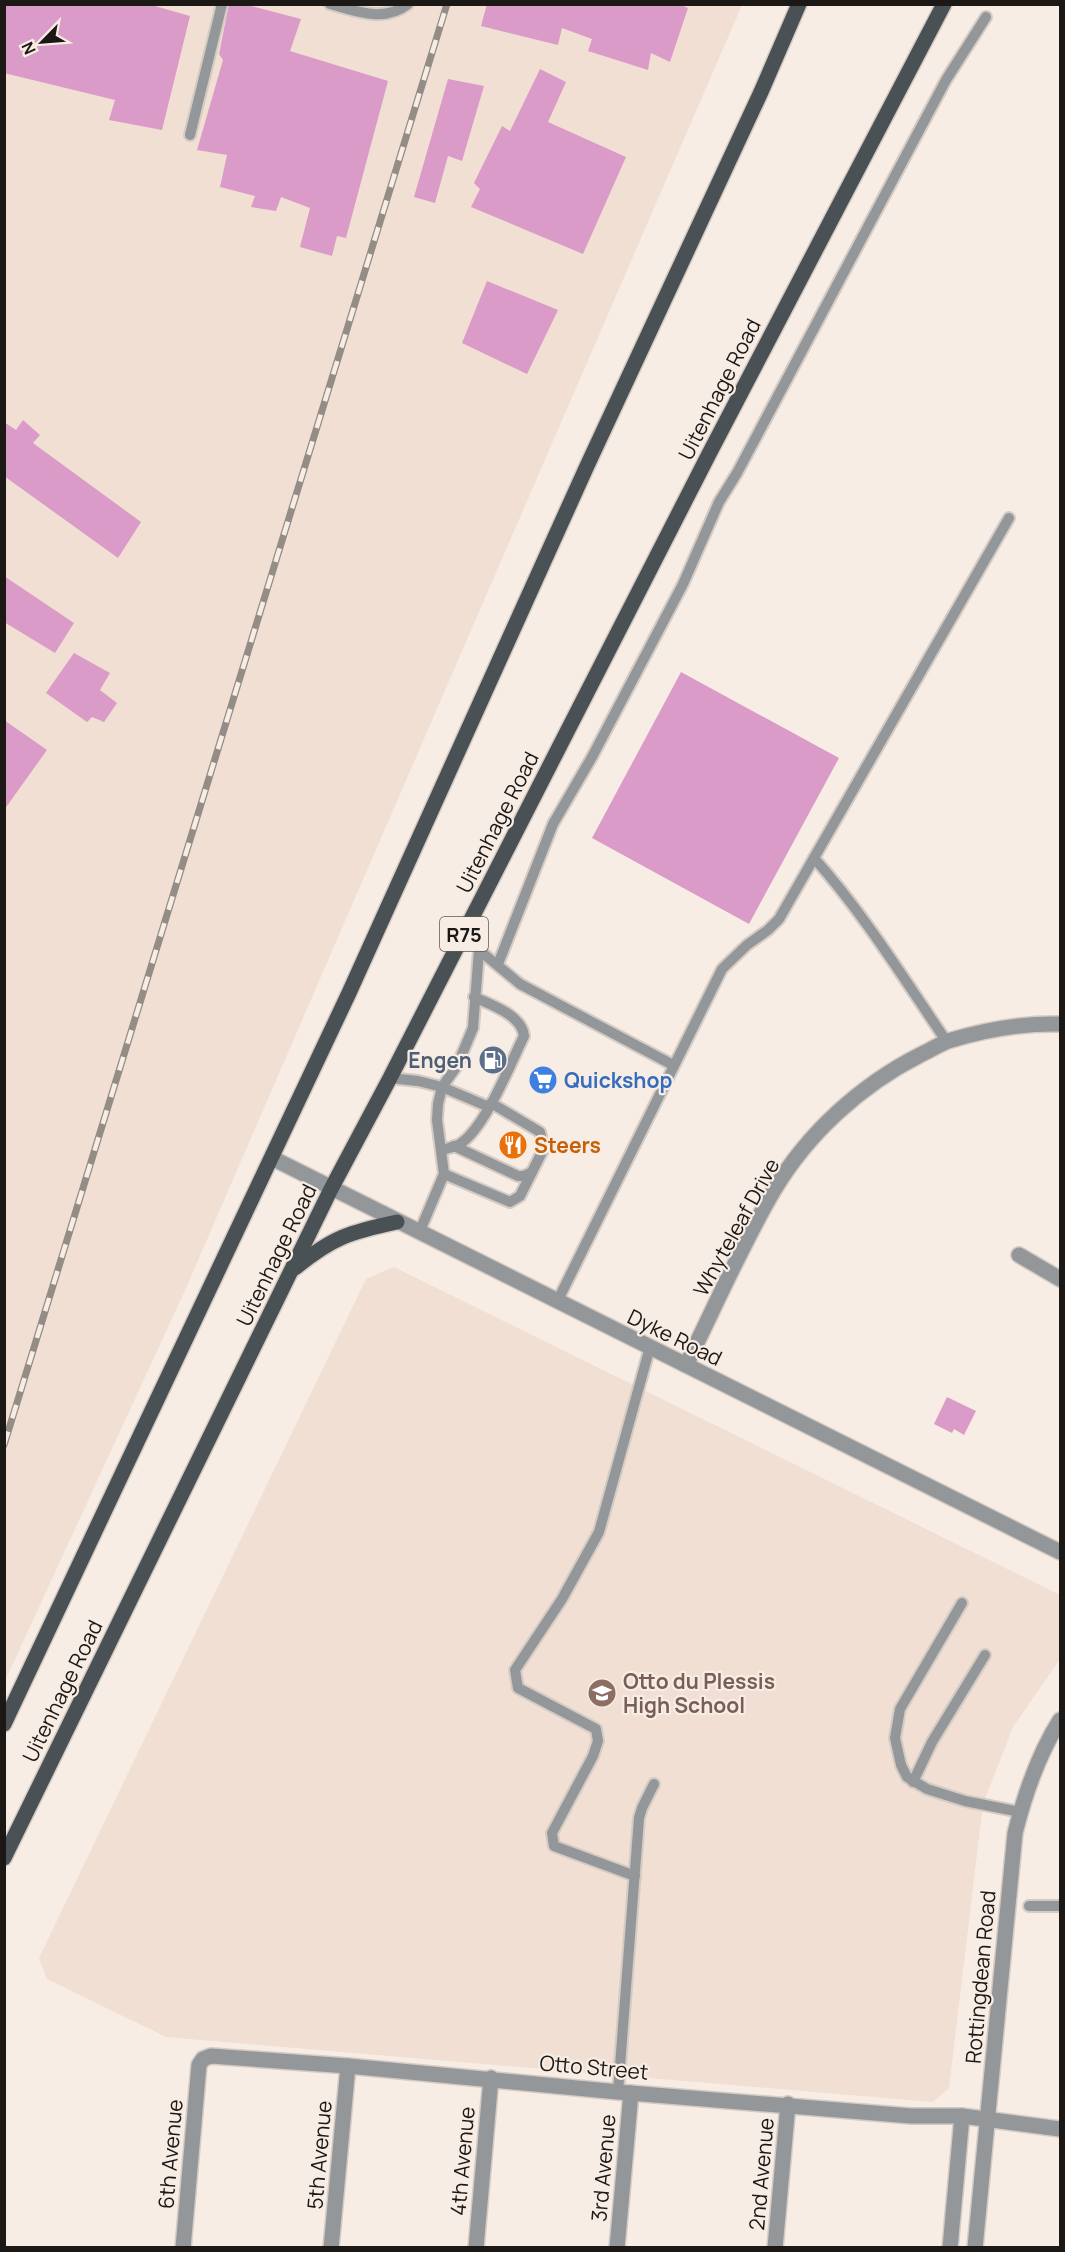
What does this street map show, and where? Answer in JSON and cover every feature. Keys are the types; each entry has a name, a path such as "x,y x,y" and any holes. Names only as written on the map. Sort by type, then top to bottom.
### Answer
{"main road":[{"name":"Uitenhage Road","path":"4,1724 272,1158 761,92 799,4"},
{"name":"Uitenhage Road","path":"4,1858 331,1189 390,1078 698,474 940,11"},
{"path":"291,1272 328,1243 348,1234 397,1222"}],"street":[{"name":"Whyteleaf Drive","path":"686,1365 774,1191 807,1147 842,1109 880,1078 904,1063 947,1042 1002,1028 1060,1023"},
{"name":"Dyke Road","path":"272,1158 1060,1552"},
{"path":"1018,1255 1060,1279"},
{"name":"Rottingdean Road","path":"975,2247 1011,1858 1026,1791 1042,1752 1060,1720"},
{"name":"Otto Street","path":"199,2065 203,2059 211,2056 348,2066 912,2116 962,2116 1060,2129"},
{"name":"6th Avenue","path":"183,2247 199,2065"},
{"name":"5th Avenue","path":"332,2247 348,2066"},
{"name":"4th Avenue","path":"476,2247 491,2078"},
{"name":"3rd Avenue","path":"617,2247 625,2092"},
{"name":"2nd Avenue","path":"775,2247 788,2104"},
{"path":"950,2247 962,2116"}],"lane":[{"path":"190,135 222,4"},
{"path":"330,4 372,15 392,13 408,4"},
{"path":"498,964 553,824 592,757 683,584 719,502 737,474 946,80 986,17"},
{"path":"557,1302 722,969 779,919 1009,518"},
{"path":"814,858 863,920 947,1042"},
{"path":"418,1233 444,1174 437,1120 442,1087 457,1066 473,1028 479,950 474,913"},
{"path":"479,950 520,984 673,1065"},
{"path":"442,1150 460,1143 474,1130 490,1105 524,1036 520,1023 474,997"},
{"path":"390,1078 418,1081 442,1087 490,1105 540,1132 544,1148 520,1196 510,1202 444,1174"},
{"path":"454,1146 518,1176 532,1172"},
{"path":"635,1876 554,1846 552,1833 593,1756 598,1741 596,1729 518,1688 515,1670 562,1599 599,1532 650,1347"},
{"path":"962,1603 900,1709 896,1731 897,1751 903,1772 913,1782 942,1795 1020,1812"},
{"path":"913,1782 932,1742 985,1655"},
{"path":"625,2092 639,1818 654,1784"},
{"path":"1029,1906 1060,1906"}],"shaded area":[{"path":"5,5 742,5 186,1288 5,1681"},
{"name":"Otto du Plessis High School","path":"394,1267 1060,1595 1060,1659 1013,1727 983,1804 949,2088 933,2102 166,2037 47,1979 39,1958 366,1279"}],"building":[{"path":"4,4 148,4 190,16 162,130 109,120 115,100 4,73"},
{"path":"229,4 243,4 301,19 290,51 388,81 346,238 337,236 332,256 300,247 310,208 281,197 276,211 251,207 255,196 220,187 227,155 197,150 223,60 219,54"},
{"path":"487,4 678,4 688,8 670,62 651,53 648,70 588,51 592,39 562,28 558,45 481,26"},
{"path":"540,69 566,82 548,122 626,157 583,254 471,207 480,189 474,183 502,126 510,131"},
{"path":"448,79 484,86 462,161 448,156 435,203 414,197"},
{"path":"487,281 558,310 527,374 462,343"},
{"path":"23,420 40,435 33,443 141,522 118,558 4,476 4,422 16,430"},
{"path":"4,576 74,623 55,653 4,622"},
{"path":"74,653 110,673 100,690 117,703 104,722 92,717 87,722 46,693"},
{"path":"681,672 839,758 749,924 592,838"},
{"path":"4,720 47,750 4,810"},
{"path":"947,1397 976,1411 964,1435 954,1429 952,1433 934,1424"}],"railway":[{"path":"4,1445 447,4"}],"place":[{"name":"Engen","path":"493,1060"},
{"name":"Quickshop","path":"543,1080"},
{"name":"Steers","path":"513,1145"},
{"name":"Otto du Plessis High School","path":"602,1693"}]}
